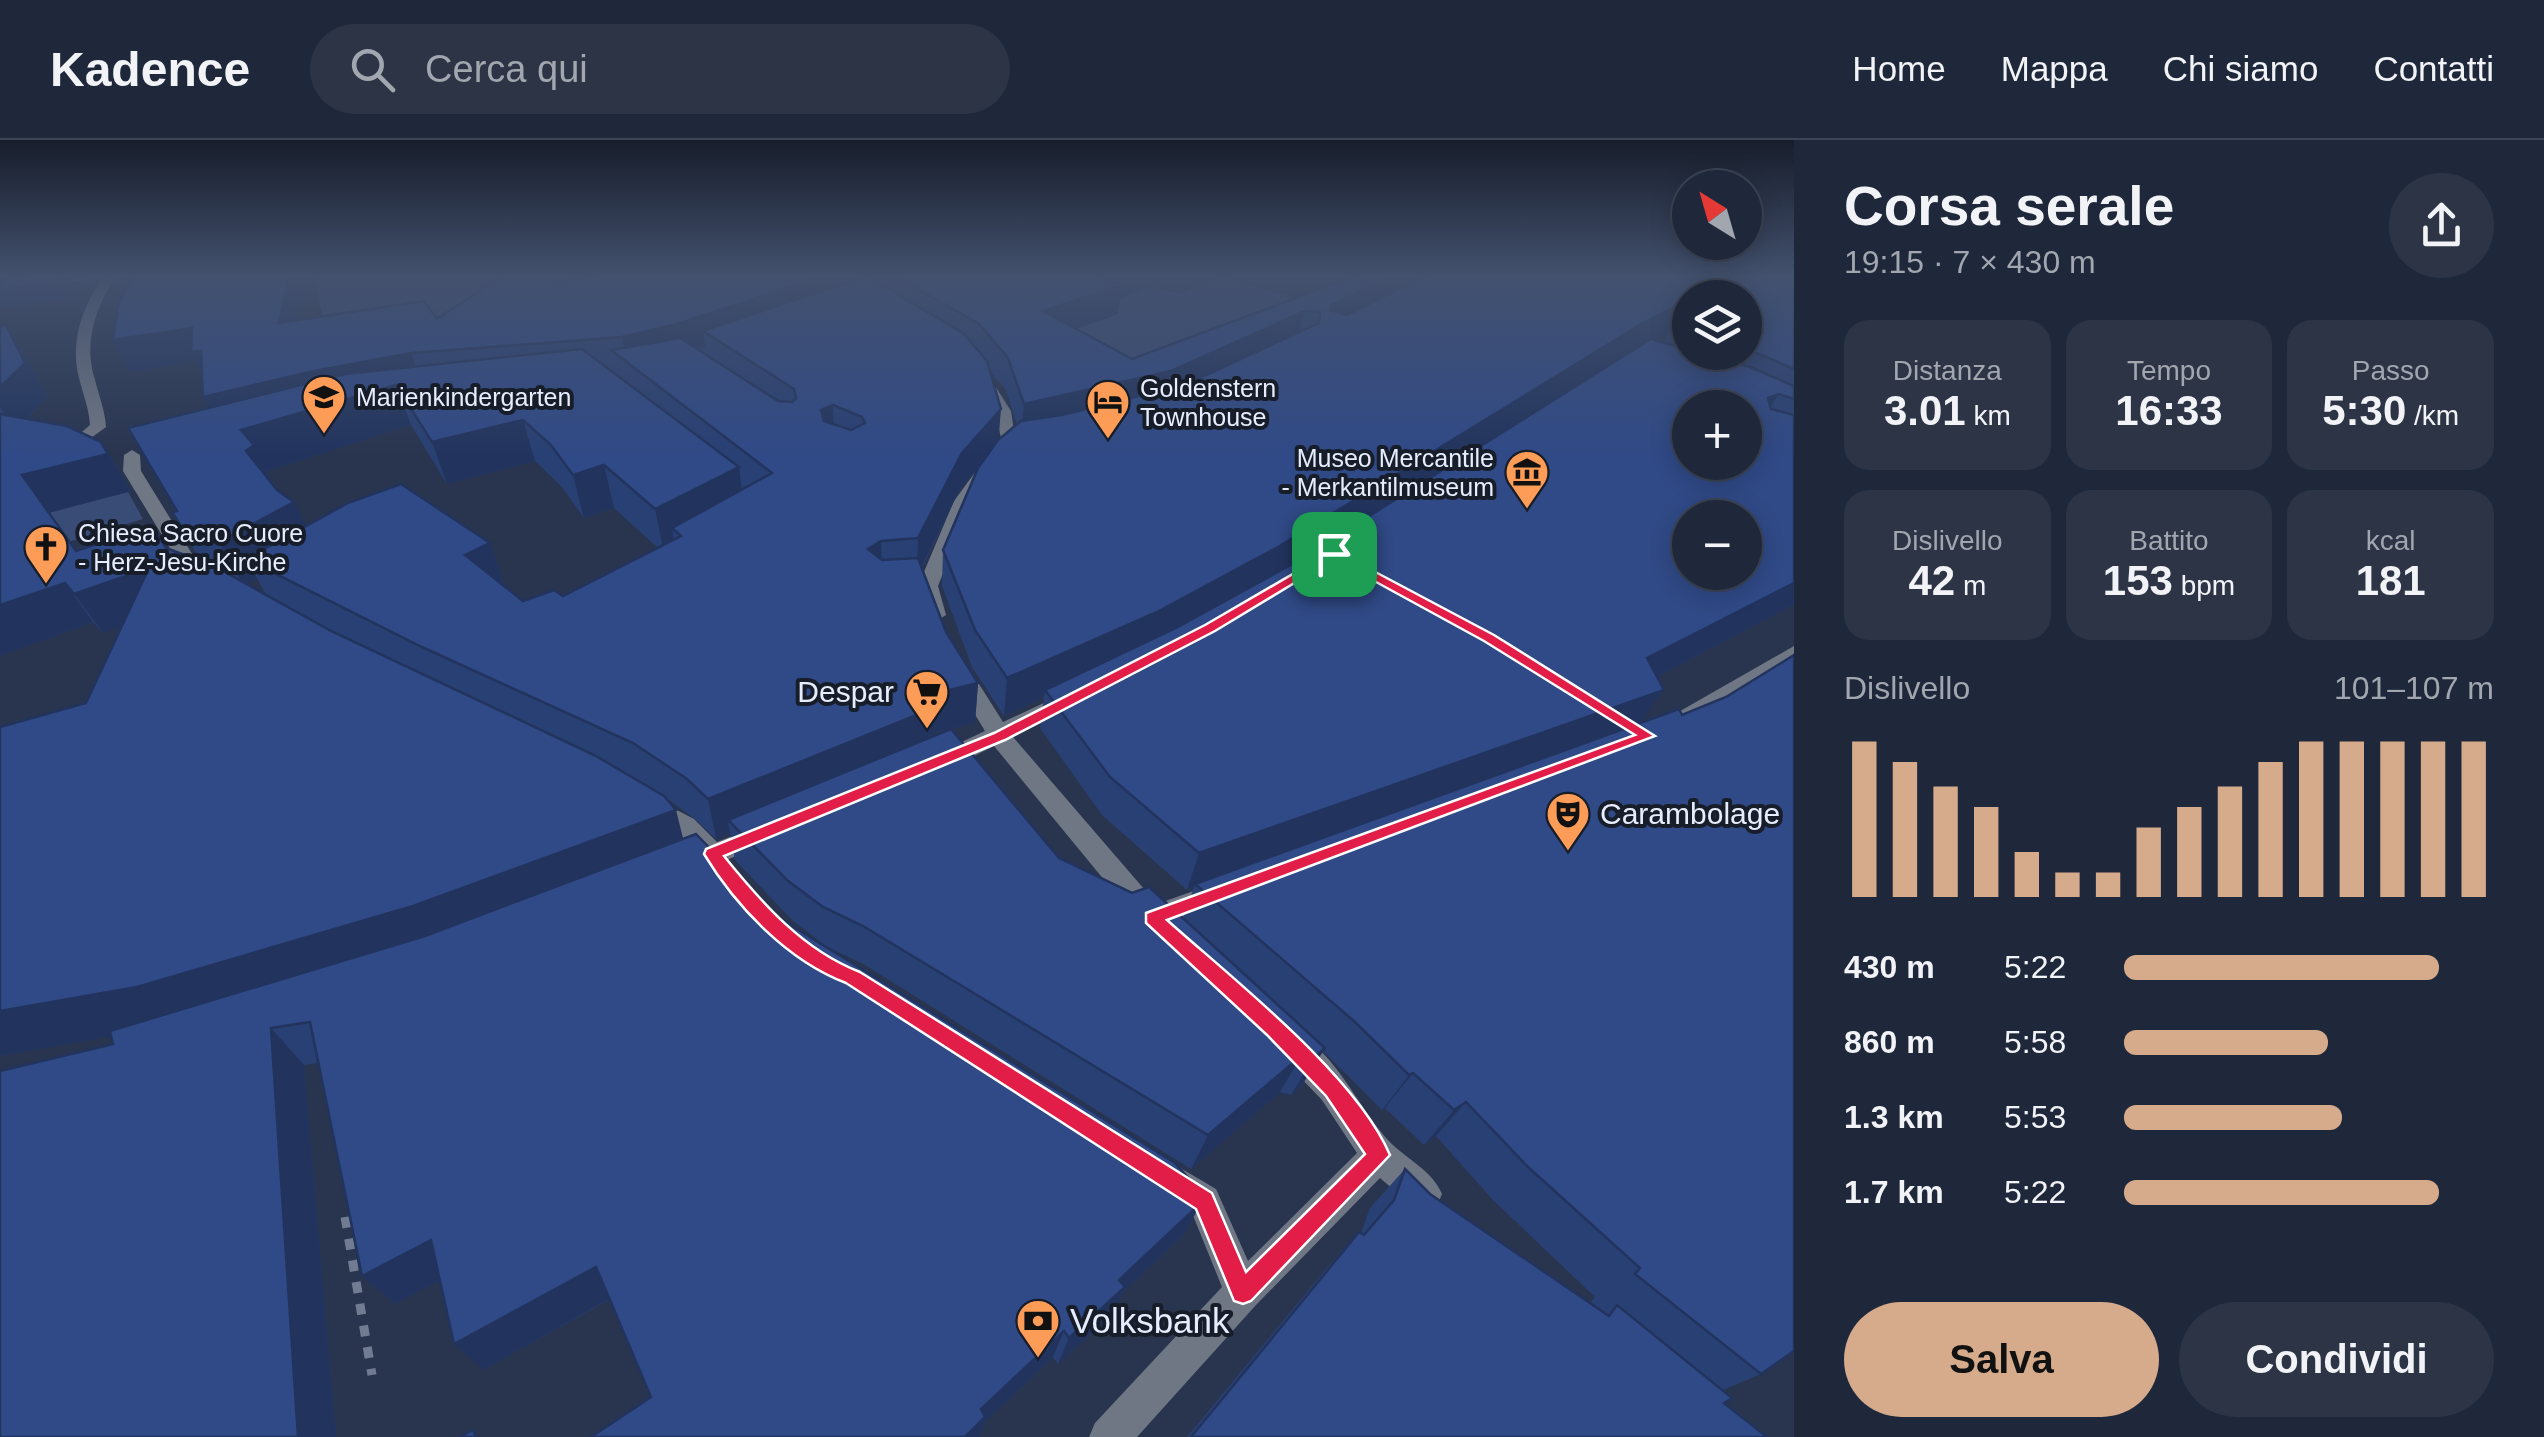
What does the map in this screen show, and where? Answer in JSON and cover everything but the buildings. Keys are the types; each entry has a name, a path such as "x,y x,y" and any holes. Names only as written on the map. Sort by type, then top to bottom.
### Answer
{"street":[{"path":"76,444 98,427 98,408 80,346 83,335"},
{"path":"969,360 995,392 1018,446 954,499 920,587 948,646 1000,736 1152,918 1180,946"},
{"path":"56,442 94,448"},
{"path":"131,453 132,471 198,579 229,592"},
{"path":"1659,732 1794,653"},
{"path":"921,770 1000,736 1081,694"},
{"path":"630,793 685,826 736,883"},
{"path":"658,877 782,826"},
{"path":"1152,918 1234,888"},
{"path":"1260,1016 1334,1089 1379,1155 1454,1218"},
{"path":"1109,1437 1243,1292 1379,1155"},
{"path":"1140,1160 1204,1201 1243,1292"}],"path":[{"path":"344,1216 372,1375"}],"shaded area":[{"path":"1060,335 1252,335 1168,372 1042,341"},
{"path":"128,492 143,519 65,543 0,525"}],"place":[{"name":"Marienkindergarten","path":"324,435"},
{"name":"Goldenstern Townhouse","path":"1108,440"},
{"name":"Museo Mercantile - Merkantilmuseum","path":"1527,510"},
{"name":"Chiesa Sacro Cuore - Herz-Jesu-Kirche","path":"46,585"},
{"name":"Despar","path":"927,730"},
{"name":"Carambolage","path":"1568,852"},
{"name":"Volksbank","path":"1038,1359"}],"route":[{"path":"1334,554 1489,638 1648,736 1152,918 1274,1028 1334,1089 1379,1155 1243,1292 1204,1201 853,978 825,967 760,912 712,854 1000,736 1210,628 1334,554"}]}
